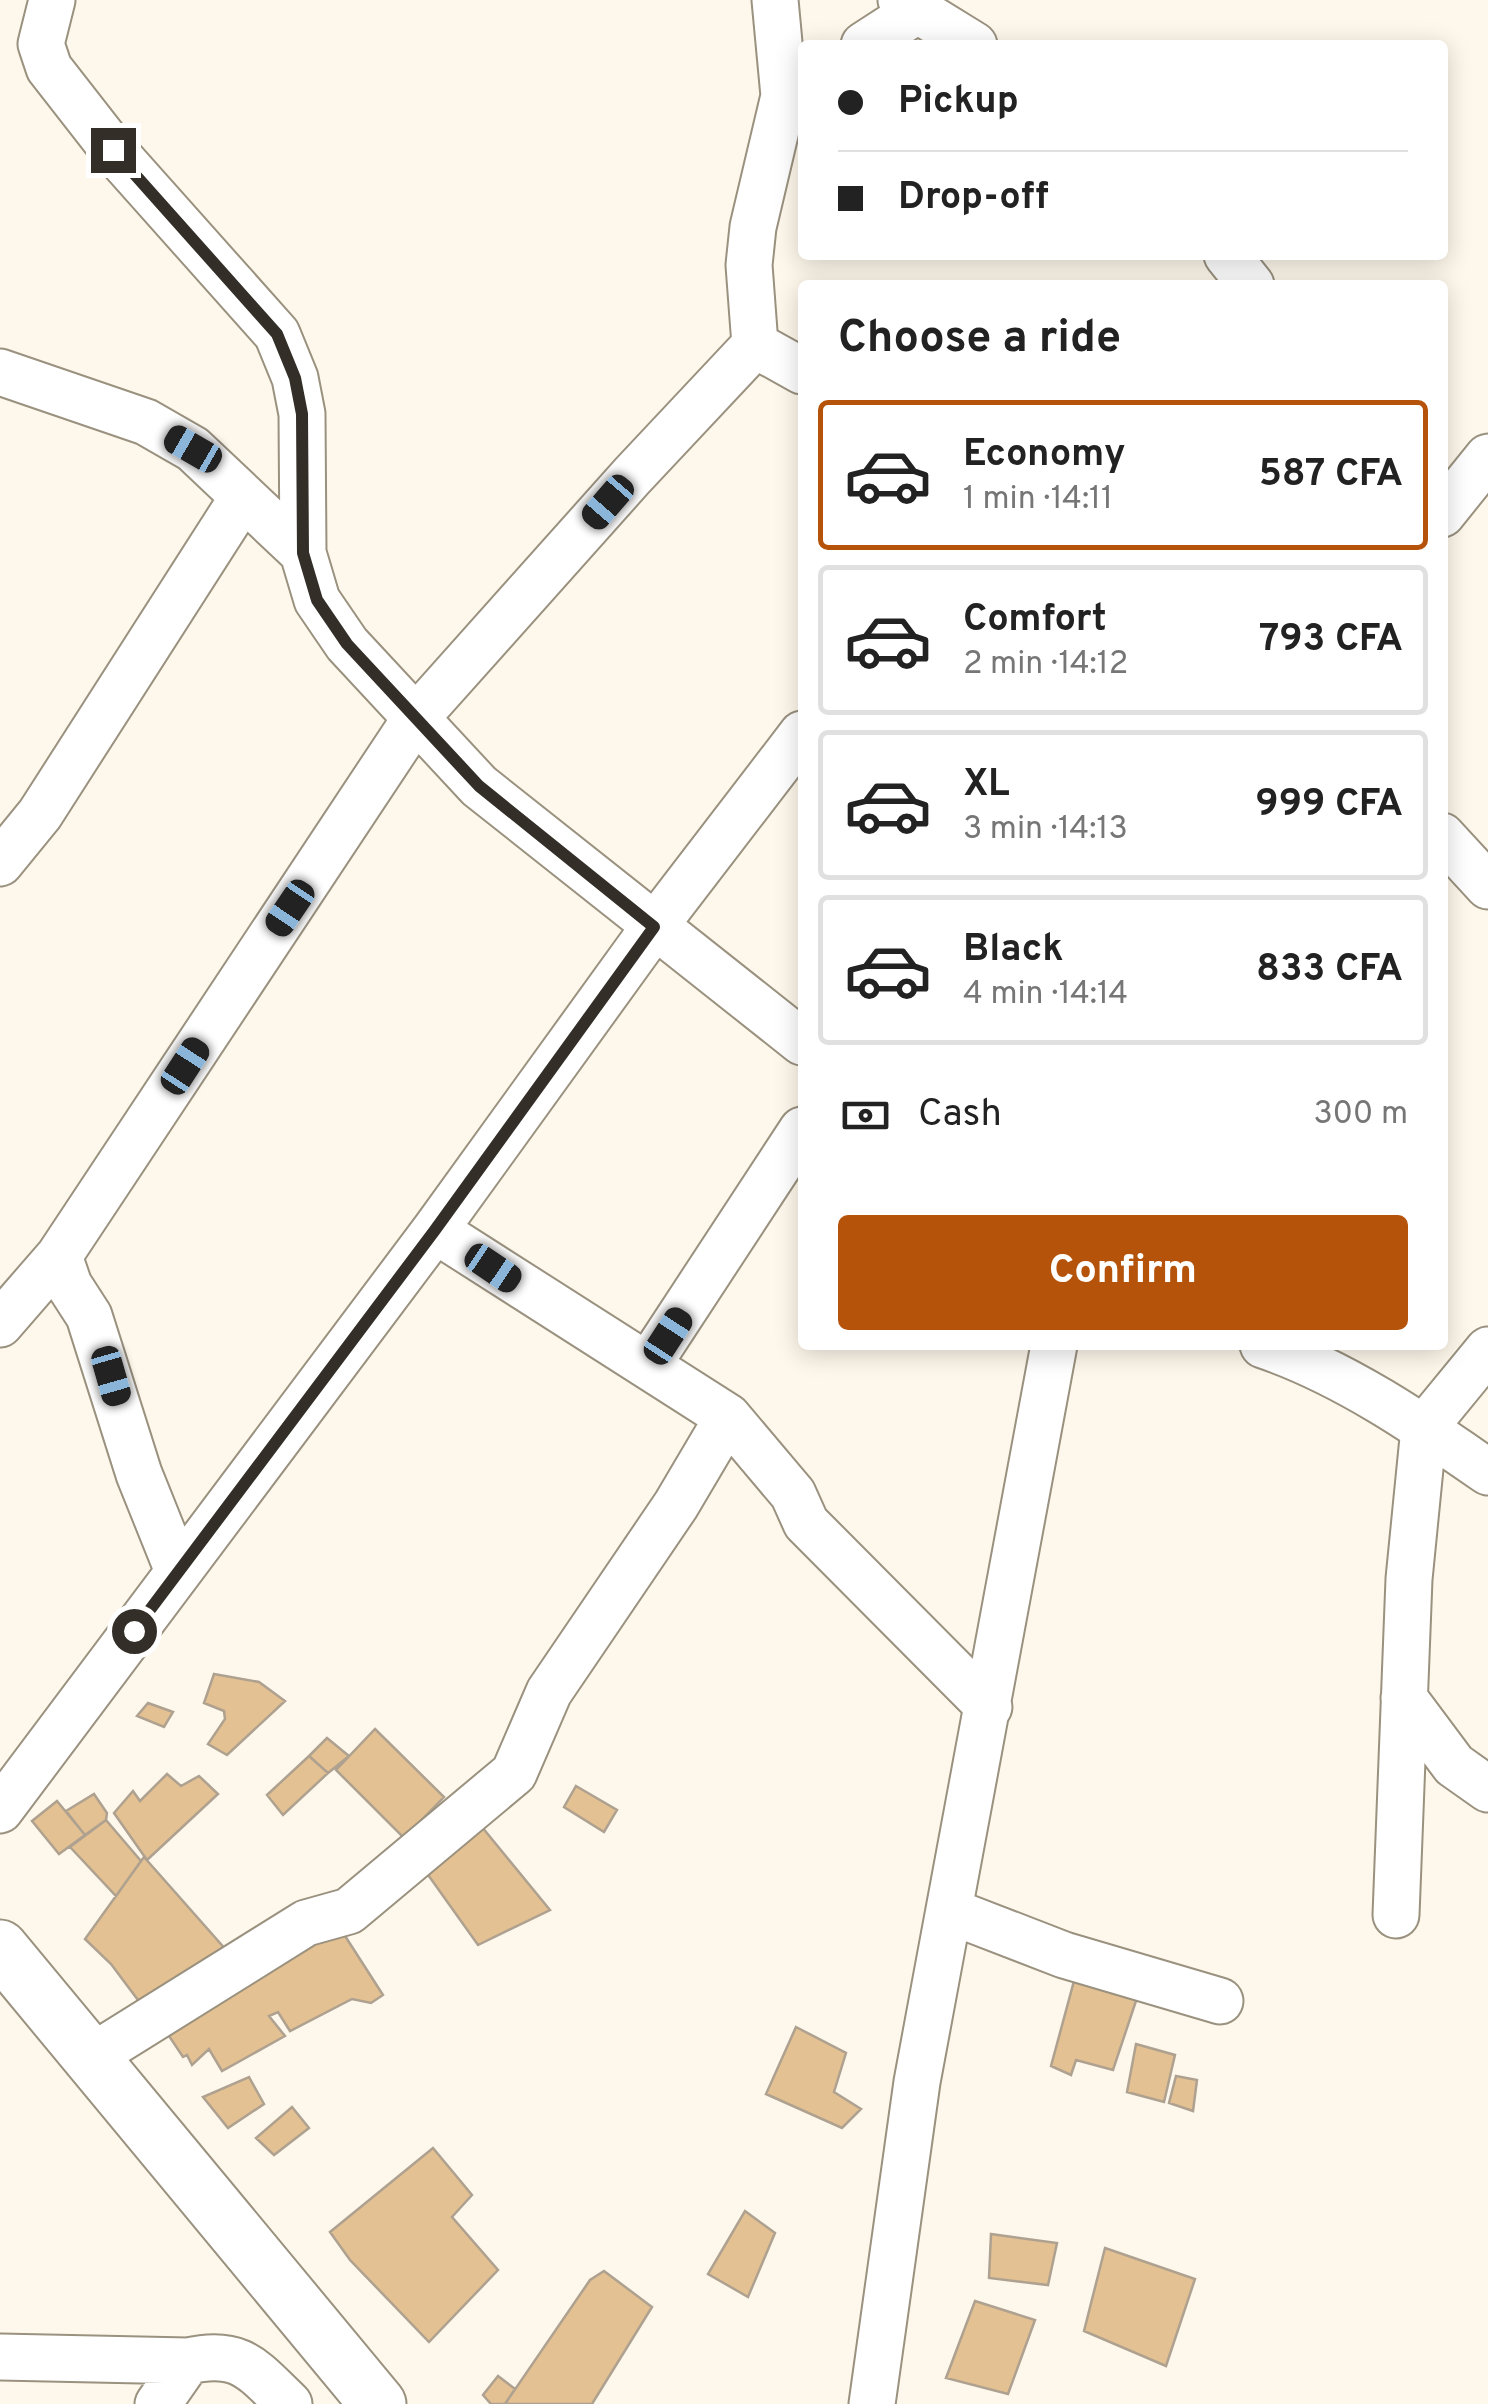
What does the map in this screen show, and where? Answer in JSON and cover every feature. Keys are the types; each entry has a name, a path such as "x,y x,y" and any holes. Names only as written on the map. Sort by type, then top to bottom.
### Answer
{"street":[{"path":"52,0 41,44 49,68 113,150 277,334 295,378 302,414 303,553 317,600 347,644 479,786 798,1039"},
{"path":"0,1324 59,1256 416,719 632,476 755,346 749,265 753,227 793,90 776,0"},
{"path":"870,40 909,5 966,40"},
{"path":"1231,260 1246,280"},
{"path":"755,346 798,370"},
{"path":"0,372 146,422 193,449 303,553"},
{"path":"1448,507 1488,457"},
{"path":"0,863 40,814 244,496"},
{"path":"0,1810 435,1230 654,927 798,739"},
{"path":"1448,843 1488,886"},
{"path":"648,1365 798,1136"},
{"path":"435,1230 728,1417 792,1494 806,1523 989,1707"},
{"path":"59,1256 69,1285 89,1316 139,1474 178,1572"},
{"path":"872,2404 917,2082 1053,1350"},
{"path":"1279,1350 1424,1428 1488,1472"},
{"path":"1396,1915 1409,1579 1424,1428 1488,1350"},
{"path":"88,2059 306,1923 349,1910 514,1773 549,1692 676,1505 728,1417"},
{"path":"1404,1698 1454,1765 1488,1789"},
{"path":"950,1911 1064,1955 1220,2001"},
{"path":"0,1948 88,2059 378,2404"},
{"path":"0,2357 188,2360 209,2356 244,2360 288,2404"},
{"path":"158,2404 188,2360"}],"building":[{"path":"214,1674 259,1682 285,1701 227,1755 208,1744 225,1719 224,1711 204,1703"},
{"path":"148,1703 173,1712 164,1727 137,1716"},
{"path":"375,1729 444,1797 404,1838 336,1770"},
{"path":"327,1738 349,1756 328,1773 309,1756"},
{"path":"309,1756 328,1773 283,1815 267,1795"},
{"path":"167,1774 181,1786 199,1776 218,1794 147,1860 114,1813 133,1791 140,1801"},
{"path":"576,1786 617,1810 604,1832 564,1807"},
{"path":"94,1794 107,1813 106,1820 85,1835 66,1811"},
{"path":"57,1801 85,1835 59,1854 32,1821"},
{"path":"106,1820 141,1861 116,1896 70,1847"},
{"path":"482,1827 550,1910 478,1945 426,1872"},
{"path":"144,1857 227,1951 141,2004 111,1964 85,1939"},
{"path":"338,1925 383,1995 371,2003 352,1999 290,2031 278,2012 269,2016 285,2036 222,2071 209,2049 192,2065 187,2055 183,2057 161,2024"},
{"path":"1077,1970 1139,1992 1113,2070 1076,2060 1071,2075 1051,2066"},
{"path":"796,2027 846,2053 834,2092 861,2109 842,2128 766,2094"},
{"path":"1136,2044 1175,2055 1164,2102 1127,2092"},
{"path":"1176,2076 1197,2080 1193,2111 1169,2103"},
{"path":"249,2077 264,2104 228,2128 203,2097"},
{"path":"292,2107 309,2128 274,2155 256,2138"},
{"path":"433,2148 472,2195 452,2217 498,2270 429,2342 350,2260 330,2232"},
{"path":"745,2211 775,2233 748,2297 708,2274"},
{"path":"991,2234 1057,2243 1048,2285 989,2278"},
{"path":"1105,2248 1195,2279 1166,2366 1084,2331"},
{"path":"604,2271 652,2307 592,2404 505,2404 590,2280"},
{"path":"975,2301 1035,2320 1008,2394 946,2378"},
{"path":"498,2376 515,2389 505,2404 491,2404 483,2395"}],"route":[{"path":"113,150 277,334 295,378 302,414 303,553 317,600 347,644 479,786 654,927 435,1230 134,1631"}]}
